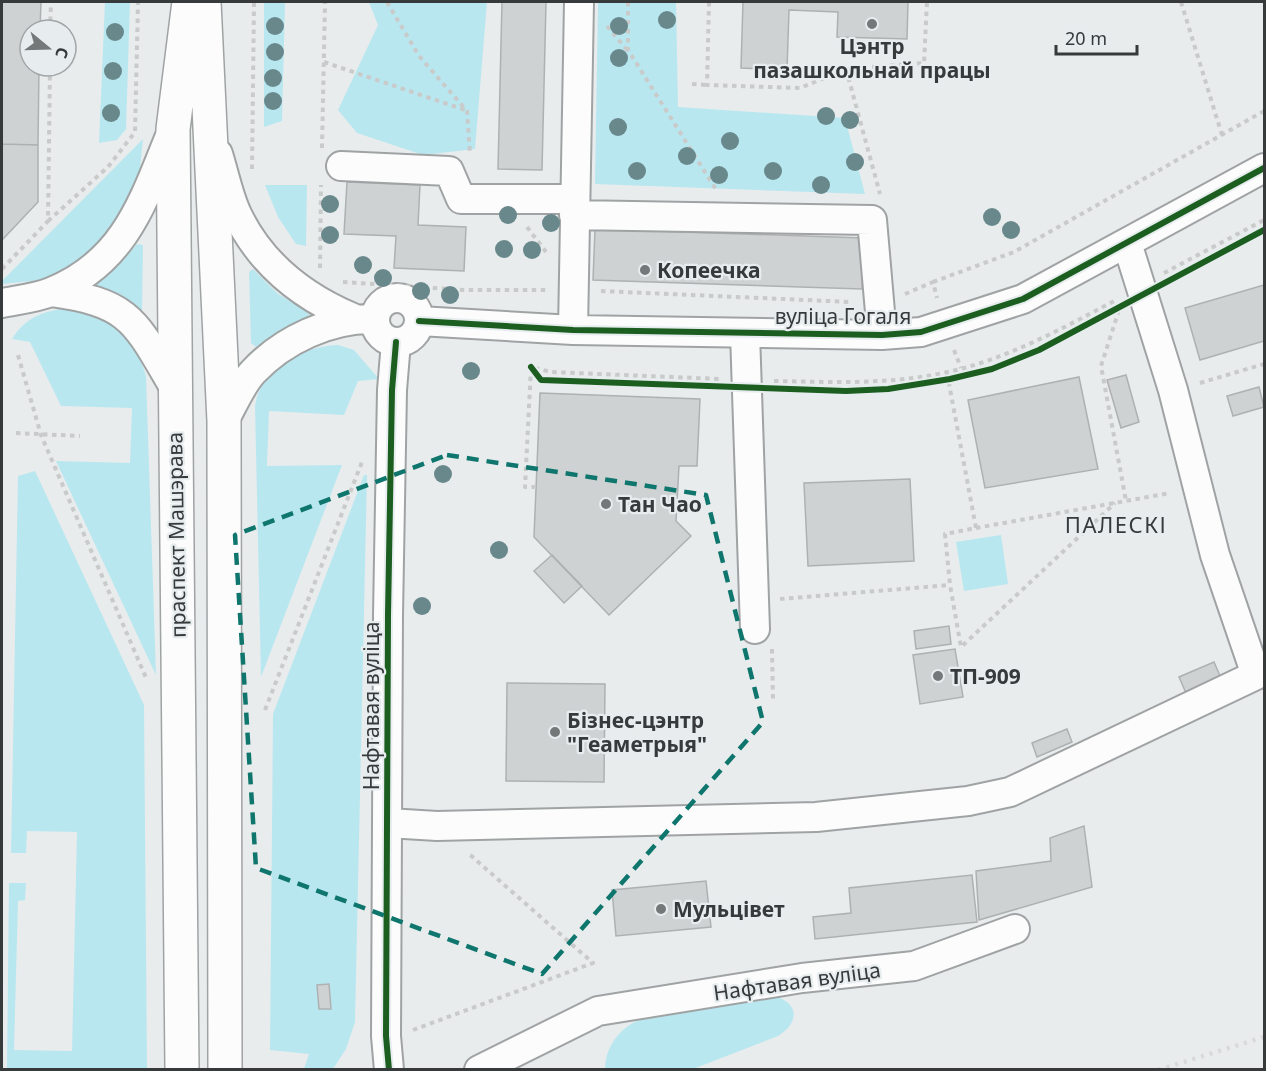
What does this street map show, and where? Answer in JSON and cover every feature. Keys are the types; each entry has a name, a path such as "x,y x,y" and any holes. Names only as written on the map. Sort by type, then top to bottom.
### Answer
{"main road":[{"name":"праспект Машэрава","path":"182,1070 173,129 189,2"},
{"path":"204,2 224,421 225,1070"}],"street":[{"path":"573,330 579,2"},
{"path":"2,303 51,292 88,271 108,254 129,229 173,129"},
{"path":"212,134 236,212 261,252 291,284 322,305 364,319 384,339 396,342 412,337 419,321 416,309 400,298 390,299 364,319 317,330 285,344 252,374 224,421"},
{"path":"328,168 449,171 461,199 505,199 574,207 734,218 872,220 882,335"},
{"name":"вуліца Гогаля","path":"419,321 573,330 882,335 921,332 1004,306 1127,243 1264,168"},
{"path":"388,823 437,826 816,817 968,801 1010,792 1260,672 1215,555 1173,390 1128,299 1127,243"},
{"path":"51,292 90,298 115,308 136,324 174,387"},
{"path":"745,333 755,628"},
{"name":"Нафтавая вуліца","path":"389,1070 386,1036 388,603 392,390 396,342"},
{"name":"Нафтавая вуліца","path":"479,1070 598,1011 802,978 914,966 1015,929"}],"path":[{"path":"50,18 51,2"},
{"path":"2,269 48,220 108,167 135,132 138,2"},
{"path":"252,178 255,2"},
{"path":"320,269 328,168 324,62 326,2"},
{"path":"387,2 419,56 467,111 471,164"},
{"path":"628,2 628,50 734,218"},
{"path":"707,85 709,2"},
{"path":"692,84 800,88 846,69 924,63 927,2"},
{"path":"1181,2 1222,135"},
{"path":"324,62 467,111"},
{"path":"846,69 880,196"},
{"path":"48,220 50,78"},
{"path":"933,282 1014,252 1264,111"},
{"path":"505,199 552,259"},
{"path":"904,285 907,293"},
{"path":"1059,339 1128,299"},
{"path":"1126,501 1101,366 1128,299"},
{"path":"18,355 41,435 148,684"},
{"path":"1173,390 1264,364"},
{"path":"531,367 541,380"},
{"path":"531,367 525,487 536,487"},
{"path":"898,388 982,371"},
{"path":"949,376 976,528"},
{"path":"564,381 791,390"},
{"path":"813,390 824,390"},
{"path":"16,434 80,436"},
{"path":"265,710 362,461"},
{"path":"1115,503 961,647 950,585 945,534 1197,488"},
{"path":"755,600 950,585"},
{"path":"386,1036 400,1035 593,963 437,826"}],"highlighted area":[{"path":"447,455 706,495 763,722 542,974 256,868 235,535"}],"shaded area":[{"path":"105,2 130,2 126,129 117,140 99,143"},
{"path":"264,2 285,2 282,121 264,127"},
{"path":"369,2 487,2 475,149 423,155 357,133 338,110 378,25"},
{"path":"598,2 676,2 678,107 845,118 865,194 595,184"},
{"path":"143,139 139,179 111,235 65,272 42,280 2,284 2,281"},
{"path":"265,185 307,185 306,246 296,244 278,217"},
{"path":"137,244 143,245 142,316 93,286 93,281 118,266"},
{"path":"253,269 278,294 304,309 310,316 286,327 256,347 251,343 249,272"},
{"path":"66,308 96,316 118,328 127,337 141,360 146,376 156,675 56,461 130,463 132,408 61,406 30,342 12,339 23,325 35,317 49,311"},
{"path":"338,345 354,350 379,379 358,381 344,415 269,411 267,466 342,465 261,677 255,406 265,380 284,361 310,350"},
{"path":"35,471 144,705 147,1069 7,1069 9,883 26,883 25,900 18,901 14,1050 72,1051 77,832 27,831 26,853 11,853 18,476"},
{"path":"364,475 367,475 355,1022 346,1049 333,1069 304,1069 309,1054 270,1050 273,714"},
{"path":"1001,535 1008,584 964,591 956,542"},
{"path":"774,996 789,1003 794,1014 790,1025 778,1036 693,1069 605,1069 609,1051 615,1040 628,1026 640,1020 698,1005"}],"building":[{"path":"2,2 41,2 40,18 18,18 18,78 39,78 38,145 2,144"},
{"path":"502,2 546,2 542,170 498,169"},
{"name":"Цэнтр пазашкольнай працы","path":"743,2 908,2 907,39 837,37 838,12 789,10 787,70 741,68"},
{"path":"2,144 38,145 38,202 2,240"},
{"path":"347,182 420,185 418,225 466,227 464,271 394,268 396,236 344,234"},
{"path":"595,229 864,238 862,289 593,280"},
{"path":"1264,285 1264,341 1200,360 1185,308"},
{"path":"1126,375 1139,422 1121,428 1107,380"},
{"path":"1079,377 1098,469 985,488 968,400"},
{"path":"1259,387 1264,407 1233,416 1227,396"},
{"name":"Тан Чао","path":"540,393 700,399 697,466 679,466 676,521 691,536 609,615 534,537"},
{"path":"910,479 914,561 808,566 804,483"},
{"path":"552,555 582,586 564,603 534,571"},
{"path":"949,626 951,644 916,649 914,631"},
{"name":"ТП-909","path":"955,649 963,697 920,704 913,655"},
{"path":"1214,662 1221,678 1186,693 1179,677"},
{"name":"Бізнес-цэнтр \"Геаметрыя\"","path":"507,683 605,684 604,782 506,781"},
{"path":"1067,729 1072,742 1037,757 1032,743"},
{"path":"1084,826 1092,887 979,920 976,871 1051,861 1050,838"},
{"path":"972,875 977,922 815,939 813,917 851,913 849,888"},
{"name":"Мульцівет","path":"706,881 711,927 616,936 612,890"},
{"path":"329,984 331,1009 319,1009 317,985"}],"railway":[{"path":"1158,1070 1264,1037"}],"cycle path":[{"path":"419,321 573,330 882,335 921,332 1023,299 1264,168"},
{"path":"531,367 541,380 846,391 888,389 950,379 992,369 1039,350 1264,230"},
{"path":"389,1070 386,1036 388,615 392,390 396,342"}],"place":[{"name":"Цэнтр пазашкольнай працы","path":"872,24"},
{"name":"Копеечка","path":"645,270"},
{"name":"Тан Чао","path":"606,504"},
{"name":"ТП-909","path":"938,676"},
{"name":"Бізнес-цэнтр \"Геаметрыя\"","path":"555,732"},
{"name":"Мульцівет","path":"661,909"}],"district":[{"name":"ПАЛЕСКІ","path":"1116,524"}]}
